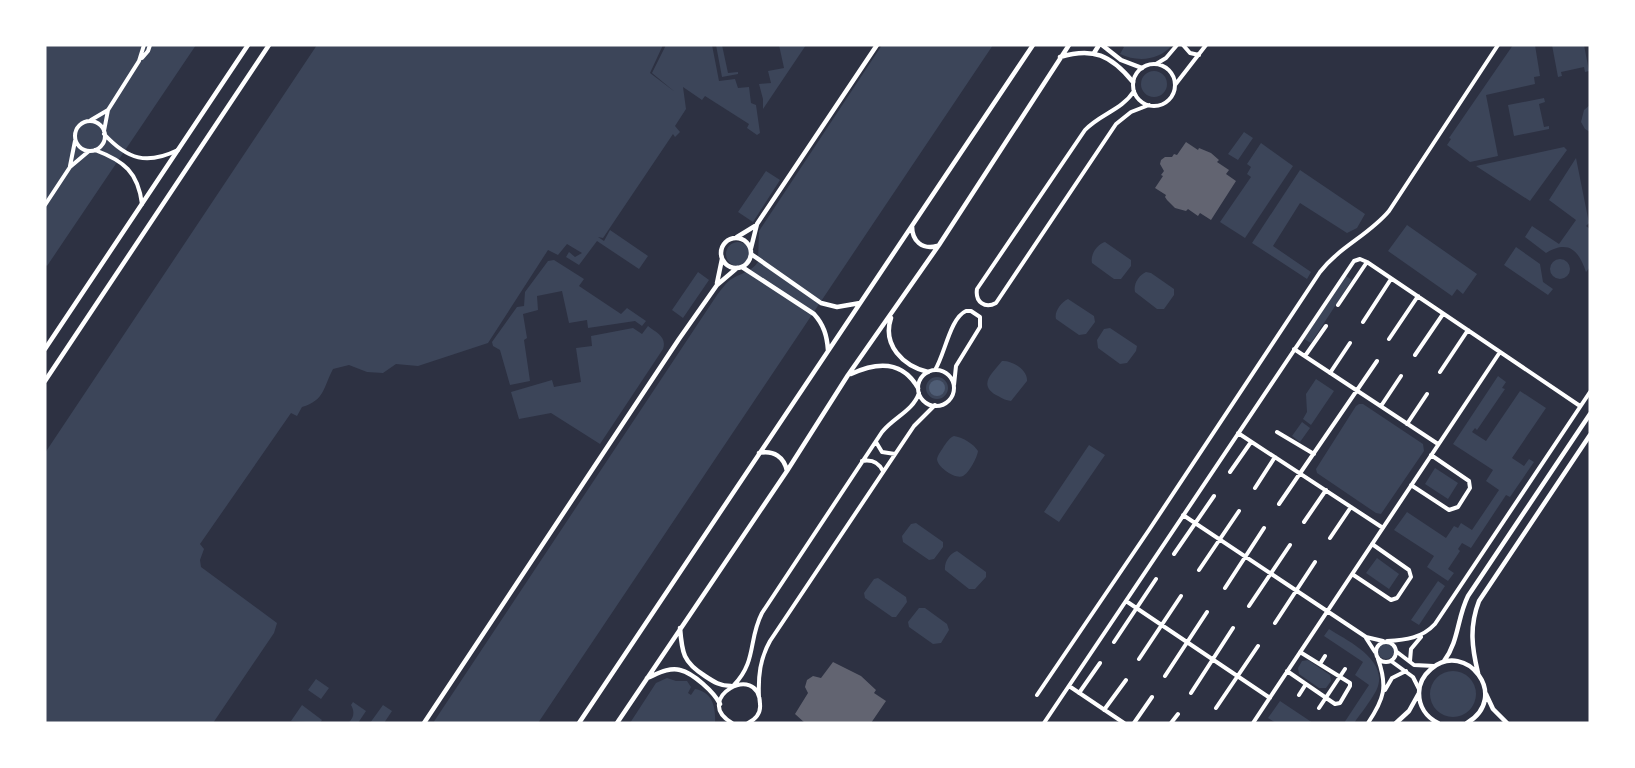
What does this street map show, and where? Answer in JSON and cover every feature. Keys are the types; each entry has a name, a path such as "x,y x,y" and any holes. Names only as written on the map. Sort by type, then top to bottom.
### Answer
{"street":[{"path":"139,61 144,45"},
{"path":"45,205 70,167 101,145 108,110 150,45"},
{"path":"45,349 248,45"},
{"path":"45,381 269,45"},
{"path":"424,723 679,339 717,285 748,262 757,224 877,45"},
{"path":"579,723 1033,45"},
{"path":"617,723 787,471 848,375 939,245 1069,45"},
{"path":"1094,52 1100,45 1121,60 1142,68 1166,58 1177,45"},
{"path":"1183,45 1191,53 1199,55"},
{"path":"1175,86 1206,45"},
{"path":"1037,695 1320,272 1339,252 1373,228 1389,211 1498,45"},
{"path":"1060,57 1078,52 1094,52 1118,66 1133,82 1134,91 1142,103 1149,105 1161,105 1167,102 1174,92 1172,74 1156,64"},
{"path":"1118,66 1121,60"},
{"path":"1133,82 1142,68"},
{"path":"1134,91 1119,107 1097,118 1085,130 977,290 981,304 996,303 1116,124 1131,112 1149,105"},
{"path":"70,167 78,126 108,110"},
{"path":"90,121 98,124 117,146 139,158 157,158 179,149"},
{"path":"75,141 81,148 119,161 134,175 138,182 142,205"},
{"path":"717,285 721,252 726,242 757,224"},
{"path":"912,226 912,234 919,244 927,247 939,245"},
{"path":"736,238 745,240 751,251 813,298 829,306 837,307 860,303"},
{"path":"722,258 728,265 740,267 807,307 821,322 826,335 828,351"},
{"path":"1044,723 1351,263 1357,260 1367,262 1580,406"},
{"path":"1338,305 1367,262"},
{"path":"1364,322 1391,279"},
{"path":"1389,339 1418,296"},
{"path":"807,307 813,298"},
{"path":"848,375 868,366 895,367 909,376 927,403 943,404 953,393 960,358 980,327 981,321 976,313 966,311 958,318 935,370"},
{"path":"892,312 889,325 890,339 900,358 915,368 928,372"},
{"path":"1415,356 1443,313"},
{"path":"1305,356 1326,326"},
{"path":"1440,372 1468,330"},
{"path":"1330,373 1350,343"},
{"path":"1294,349 1438,444"},
{"path":"1253,723 1500,352"},
{"path":"895,367 900,358"},
{"path":"1279,504 1377,361"},
{"path":"721,723 720,704 724,692 733,686 749,663 754,633 762,613 862,461 890,423 912,407 921,379 928,372 935,370 947,374 954,385"},
{"path":"1381,406 1401,376"},
{"path":"1410,662 1412,646 1435,624 1590,392"},
{"path":"1407,424 1427,394"},
{"path":"750,722 759,712 760,666 762,656 770,641 914,426 935,405"},
{"path":"1444,662 1454,645 1467,596 1590,414"},
{"path":"1277,432 1314,454"},
{"path":"1238,433 1383,528"},
{"path":"1478,673 1471,634 1479,601 1590,435"},
{"path":"876,441 882,452 895,454"},
{"path":"1230,472 1251,441"},
{"path":"759,453 776,454 782,459 787,471"},
{"path":"1411,485 1449,510 1458,507 1470,488 1469,481 1431,455"},
{"path":"1256,488 1275,457"},
{"path":"862,461 873,461 883,472"},
{"path":"1304,522 1326,490"},
{"path":"1174,554 1214,496"},
{"path":"1330,538 1351,507"},
{"path":"1199,570 1239,511"},
{"path":"1183,515 1366,638 1378,658 1382,671 1384,694"},
{"path":"1225,588 1264,528"},
{"path":"1352,574 1391,600 1397,598 1411,577 1409,570 1372,544"},
{"path":"1249,606 1290,545"},
{"path":"1275,623 1315,561"},
{"path":"1114,642 1156,579"},
{"path":"1139,659 1181,596"},
{"path":"1126,601 1270,698"},
{"path":"1165,676 1208,612"},
{"path":"647,678 664,671 679,670 684,666 686,660 680,628"},
{"path":"1191,693 1233,628"},
{"path":"1376,653 1377,646 1385,641 1403,640 1424,634"},
{"path":"1366,638 1393,643 1410,662 1420,666 1434,666 1452,661 1467,664 1478,673 1493,709 1507,723"},
{"path":"1382,671 1395,657 1403,640"},
{"path":"1216,708 1257,646"},
{"path":"1287,671 1335,704 1340,702 1350,684 1300,652"},
{"path":"1320,664 1325,656"},
{"path":"1378,658 1383,662 1390,662 1413,676 1426,714 1438,723"},
{"path":"686,660 694,669 720,685 743,684 751,687 759,697"},
{"path":"1079,693 1100,663"},
{"path":"1396,723 1409,711 1422,680 1434,666"},
{"path":"1319,708 1345,669"},
{"path":"679,670 705,686 720,704"},
{"path":"1368,723 1380,705 1392,678 1406,671"},
{"path":"705,686 709,679"},
{"path":"1104,710 1126,680"},
{"path":"1299,695 1306,684"},
{"path":"1069,686 1124,723"},
{"path":"1467,723 1480,712 1486,693"},
{"path":"1134,723 1152,697"},
{"path":"721,712 732,723"},
{"path":"1171,723 1178,714"}],"shaded area":[{"path":"45,45 196,45 47,266 45,264"},
{"path":"317,45 663,45 650,73 675,92 652,73 666,45 712,45 719,81 735,79 738,88 749,87 751,103 756,105 760,133 757,135 747,128 749,124 705,96 702,100 683,87 686,109 675,126 680,132 675,137 673,134 603,238 598,237 604,241 610,230 648,256 639,269 597,241 579,265 566,257 569,252 575,257 582,253 567,244 558,255 548,250 488,343 418,366 396,364 383,373 367,372 349,365 333,369 319,397 302,407 297,416 291,413 200,544 204,549 200,560 201,567 277,623 274,633 213,723 45,723 45,453"},
{"path":"716,45 722,45 728,73 738,72 738,74 722,77"},
{"path":"779,45 806,45 763,109 759,84 771,83 768,71 784,68"},
{"path":"882,45 993,45 538,723 433,723 717,295 730,280 748,271 758,262 759,231"},
{"path":"1121,45 1172,45 1161,54 1140,59 1120,54 1124,47"},
{"path":"1513,45 1535,45 1540,76 1534,77 1535,84 1486,95 1498,156 1470,162 1447,145 1451,139 1449,138"},
{"path":"1552,45 1584,45 1589,71 1585,72 1584,67 1561,72 1562,76 1558,77"},
{"path":"1154,71 1163,75 1167,84 1163,93 1154,97 1145,93 1141,84 1145,75"},
{"path":"1544,98 1545,102 1539,104 1544,127 1549,126 1549,129 1514,136 1508,105"},
{"path":"1590,105 1590,132 1581,122 1584,110"},
{"path":"1244,132 1253,138 1238,160 1228,154"},
{"path":"1261,143 1293,166 1245,238 1220,222 1251,177 1247,174 1251,167 1247,164"},
{"path":"1564,147 1567,150 1530,201 1476,166"},
{"path":"1576,158 1589,223 1586,226 1590,229 1590,267 1586,272 1580,258 1572,249 1561,247 1546,253 1525,237 1532,226 1559,244 1576,220 1549,200"},
{"path":"1300,170 1365,214 1357,228 1347,233 1300,203 1273,246 1311,272 1307,279 1252,243"},
{"path":"766,171 780,180 753,222 738,212"},
{"path":"1407,225 1477,274 1463,294 1457,289 1452,296 1388,251"},
{"path":"738,242 746,246 750,254 746,262 738,266 730,262 726,254 730,246"},
{"path":"1105,242 1131,260 1131,266 1121,279 1114,279 1092,263 1095,250"},
{"path":"1516,247 1540,264 1543,282 1553,289 1548,295 1504,265"},
{"path":"1556,259 1564,259 1570,265 1570,273 1564,279 1556,279 1550,273 1550,265"},
{"path":"554,260 584,279 579,286 621,314 627,308 646,321 642,326 635,321 588,328 587,320 569,323 562,291 537,296 538,310 523,314 530,381 510,385 500,350 493,346 492,342 517,307 524,306 525,292 548,261"},
{"path":"698,272 709,280 683,318 672,310"},
{"path":"1146,272 1174,289 1174,295 1164,309 1157,309 1135,292 1137,280"},
{"path":"1346,276 1352,280 1311,343 1304,339"},
{"path":"1068,299 1094,316 1095,322 1086,334 1079,335 1056,319 1059,307"},
{"path":"648,326 664,341 663,349 600,444 551,413 519,419 511,392 552,380 554,387 581,382 576,348 592,346 591,336 633,328 642,334"},
{"path":"1110,328 1137,346 1127,363 1120,364 1098,348 1097,340 1104,329"},
{"path":"1002,361 1019,366 1027,377 1027,381 1011,401 996,395 987,383"},
{"path":"1498,376 1506,382 1502,388 1505,389 1477,430 1475,428 1472,432 1486,441 1520,391 1546,408 1512,458 1524,466 1529,459 1534,462 1510,497 1506,495 1471,548 1462,543 1458,549 1460,551 1448,569 1454,573 1448,581 1427,567 1434,556 1394,530 1407,512 1446,538 1454,526 1458,528 1461,523 1472,530 1499,490 1486,481 1493,470 1453,444"},
{"path":"933,377 941,377 948,384 948,392 941,399 933,399 926,392 926,384"},
{"path":"1316,379 1334,391 1311,425 1303,419 1307,412 1306,394"},
{"path":"937,380 943,382 945,388 943,394 937,396 931,394 929,388 931,382"},
{"path":"1359,404 1363,404 1423,444 1424,451 1381,514 1376,513 1317,473 1316,469"},
{"path":"1302,422 1310,428 1300,442 1292,436"},
{"path":"954,436 968,441 978,451 970,469 960,477 943,469 937,459 944,446"},
{"path":"1089,445 1105,455 1059,522 1044,512"},
{"path":"1435,468 1458,483 1448,499 1425,484"},
{"path":"916,523 943,542 943,547 934,559 929,560 903,542 902,536 911,524"},
{"path":"957,551 986,572 986,577 975,589 969,589 945,570 948,558"},
{"path":"1377,558 1399,574 1389,589 1366,573"},
{"path":"878,578 906,597 907,602 896,617 892,617 865,598 864,593 874,579"},
{"path":"1438,581 1445,586 1419,625 1411,620"},
{"path":"919,608 925,608 947,624 949,630 941,643 933,644 909,627 908,622"},
{"path":"1329,629 1365,653 1378,670 1379,680 1376,691 1354,723 1344,723 1369,685 1355,675 1363,662 1324,636"},
{"path":"1386,643 1392,645 1394,651 1392,657 1386,659 1380,657 1378,651 1380,645"},
{"path":"1308,660 1330,675 1331,681 1326,688 1319,688 1299,674 1298,668 1302,661"},
{"path":"1458,671 1470,677 1475,685 1475,703 1470,711 1462,716 1448,717 1440,714 1433,707 1430,689 1433,681 1440,674"},
{"path":"667,678 687,681 691,687 688,693 691,695 695,689 705,693 714,706 715,723 630,723 656,683"},
{"path":"316,679 329,688 321,699 308,690"},
{"path":"1280,701 1313,723 1276,723 1268,718"},
{"path":"353,702 366,711 358,723 348,723 353,715 351,705"},
{"path":"302,705 322,720 320,723 291,721"},
{"path":"383,705 392,711 384,723 370,723"}],"building":[{"path":"1186,142 1198,150 1199,148 1211,153 1219,160 1217,162 1229,170 1226,174 1236,181 1211,220 1200,213 1198,216 1188,209 1186,211 1175,208 1167,200 1166,195 1155,188 1163,176 1161,175 1164,171 1160,164 1161,160 1165,157 1172,157 1174,154 1177,155"},
{"path":"833,662 861,676 876,690 874,693 886,701 871,723 805,723 795,714 808,693 805,687 807,680 813,676 821,678"}]}
